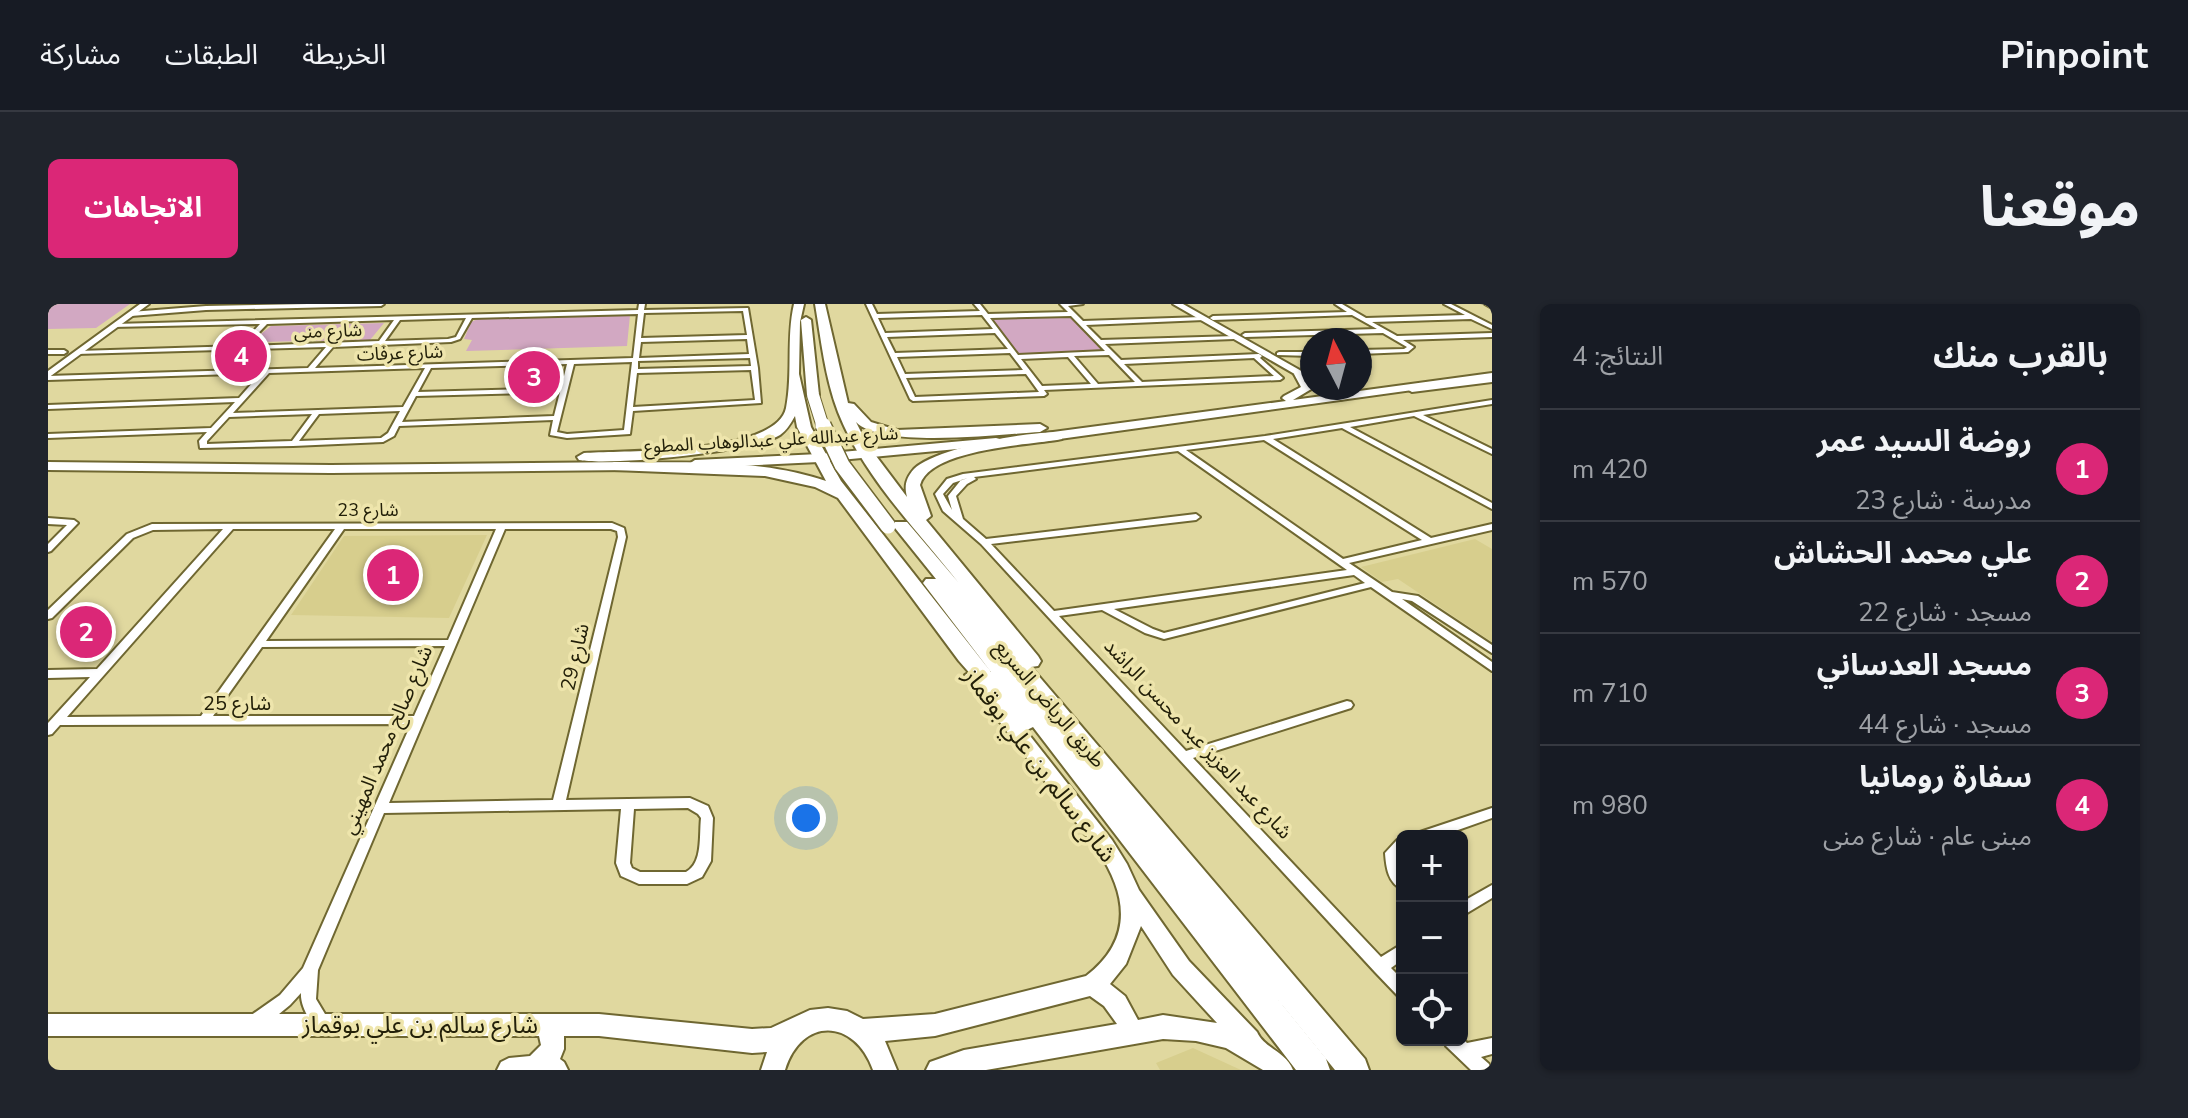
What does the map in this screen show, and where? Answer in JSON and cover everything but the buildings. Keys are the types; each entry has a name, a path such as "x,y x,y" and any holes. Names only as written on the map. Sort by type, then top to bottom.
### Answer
{"highway":[{"path":"584,457 732,445 774,433 787,420 792,409 795,322 802,304"},
{"name":"طريق الرياض السريع","path":"802,304 829,447 861,495 1315,1070"},
{"name":"طريق الرياض السريع","path":"813,304 818,394"},
{"path":"820,304 840,396 863,449 1068,708 1091,754"},
{"path":"794,375 804,427 834,482 885,525 918,594 1135,858 1179,899"},
{"path":"840,396 866,425 896,434 1052,432"},
{"path":"804,427 826,435 843,432 850,425"},
{"path":"938,544 913,495 915,476 923,468 959,453 1052,432"},
{"path":"614,466 763,472 809,478 833,489 885,525"},
{"path":"834,482 836,475 847,469 870,470 882,476"},
{"name":"طريق الرياض السريع","path":"885,525 1091,754 1240,929 1354,1070"}],"main road":[{"path":"91,340 131,309 146,304"},
{"path":"1177,304 1213,318 1267,356 1300,371"},
{"path":"48,363 114,326 131,309"},
{"path":"1195,311 1279,354 1300,369"},
{"path":"48,376 76,348"},
{"path":"1372,387 1492,367"},
{"name":"شارع عبدالله علي عبدالوهاب المطوع","path":"1372,390 1412,389 1492,377"},
{"path":"1288,398 1300,392"},
{"name":"شارع عبدالله علي عبدالوهاب المطوع","path":"1052,432 1300,397"},
{"name":"شارع عبدالله علي عبدالوهاب المطوع","path":"48,466 331,469 614,466 816,453 1052,432 1300,397"},
{"name":"شارع عبدالله علي عبدالوهاب المطوع","path":"48,457 254,460 816,453"},
{"name":"شارع سالم بن علي بوقماز","path":"918,594 946,638 1106,848 1130,893 1181,968 1262,1053"},
{"path":"862,1031 935,1025 1092,985 1109,974 1120,957 1133,916 1130,893"},
{"path":"1240,929 1365,1070"},
{"path":"1092,985 1119,1004 1131,1033"},
{"name":"شارع سالم بن علي بوقماز","path":"48,1025 599,1025 752,1041 771,1040 811,1021 828,1019 844,1021 862,1031"},
{"path":"532,1069 544,1063 552,1053 555,1041 551,1030 543,1024"},
{"path":"938,1070 964,1062 1163,1027 1194,1028 1226,1034 1262,1053 1281,1070"},
{"path":"862,1031 879,1050 885,1070"},
{"path":"773,1070 779,1049 790,1033"},
{"path":"509,1070 556,1070"}],"street":[{"path":"146,304 254,307 381,304"},
{"path":"480,317 486,304"},
{"path":"878,304 868,304 913,399 1096,386 1280,378 1255,356"},
{"path":"977,304 1040,392"},
{"path":"1063,304 1080,304"},
{"path":"1063,304 1141,385"},
{"path":"1338,304 1411,349 1372,352"},
{"path":"1447,304 1492,327"},
{"path":"131,309 221,305"},
{"path":"351,320 361,306"},
{"path":"236,323 254,307"},
{"path":"571,362 555,418 555,435 624,433 630,430 642,308"},
{"path":"114,326 480,317 642,308 746,309 760,400 756,403 632,409"},
{"path":"1082,323 1195,311"},
{"path":"1213,318 1353,313"},
{"path":"874,316 1072,314"},
{"name":"شارع منى","path":"76,348 241,348 452,340 460,336 470,317"},
{"path":"1365,320 1472,317"},
{"path":"381,343 398,319"},
{"path":"241,348 265,322"},
{"path":"883,335 996,331"},
{"path":"1100,342 1384,331"},
{"path":"1396,338 1492,335"},
{"path":"639,340 750,337"},
{"path":"310,370 331,345"},
{"path":"48,352 64,352"},
{"path":"893,355 1111,353"},
{"path":"1069,354 1096,386"},
{"path":"1279,354 1300,354"},
{"name":"شارع عرفات","path":"48,376 753,356"},
{"path":"1120,362 1267,356"},
{"path":"267,371 213,430 202,443 203,446 372,442 386,438 429,366"},
{"path":"636,371 755,368"},
{"path":"902,376 1028,372"},
{"path":"414,394 563,390"},
{"path":"48,407 241,400"},
{"name":"شارع عبد العزيز عبد محسن الراشد","path":"1396,984 1052,614 959,519 953,504 957,488 988,473 1181,450 1491,403"},
{"path":"228,415 405,409"},
{"path":"293,444 317,412"},
{"path":"1417,415 1492,452"},
{"path":"397,424 555,418"},
{"path":"1344,426 1492,506"},
{"path":"48,436 213,430"},
{"path":"1265,438 1431,542"},
{"path":"1181,450 1492,667"},
{"path":"984,542 1196,517"},
{"path":"48,521 74,523 48,549"},
{"name":"شارع 23","path":"48,616 130,536 152,527 607,525"},
{"name":"شارع 29","path":"558,806 622,537 621,530 607,525"},
{"path":"204,721 342,526"},
{"name":"شارع صالح محمد المهيني","path":"250,1025 285,1000 310,970 502,526"},
{"path":"48,731 230,527"},
{"path":"1341,562 1492,527"},
{"path":"1052,614 1355,572"},
{"path":"1102,607 1164,636 1373,584"},
{"path":"1389,595 1415,598 1492,650"},
{"path":"261,644 451,643"},
{"path":"48,674 100,673"},
{"path":"1183,756 1347,705"},
{"name":"شارع 25","path":"57,721 417,720"},
{"path":"380,808 558,806 628,804 690,803 703,810 707,818 704,861 697,873 687,878 639,878 626,872 623,863 628,804"},
{"path":"1442,830 1492,813"},
{"path":"1396,849 1392,853 1396,874"},
{"path":"1468,906 1492,891"},
{"path":"1380,967 1396,955"},
{"name":"شارع صالح محمد المهيني","path":"310,970 308,1001 324,1025"},
{"path":"1458,1046 1483,1070"},
{"path":"1465,1052 1492,1046"}],"shaded area":[{"path":"48,304 130,304 96,328 48,329"},
{"path":"630,315 627,346 466,351 472,340 464,339 471,322 478,319"},
{"path":"1070,315 1106,352 1020,356 990,316"},
{"path":"384,323 370,340 251,342 271,326"},
{"path":"487,535 449,618 291,615 344,536"},
{"path":"1475,539 1492,549 1492,642 1398,579 1382,582 1361,567"},
{"path":"1193,1048 1241,1070 1160,1070 1156,1063"}],"place":[{"name":"سفارة رومانيا","path":"241,356"},
{"name":"مسجد العدساني","path":"534,377"},
{"name":"روضة السيد عمر","path":"393,575"},
{"name":"علي محمد الحشاش","path":"86,632"}]}
